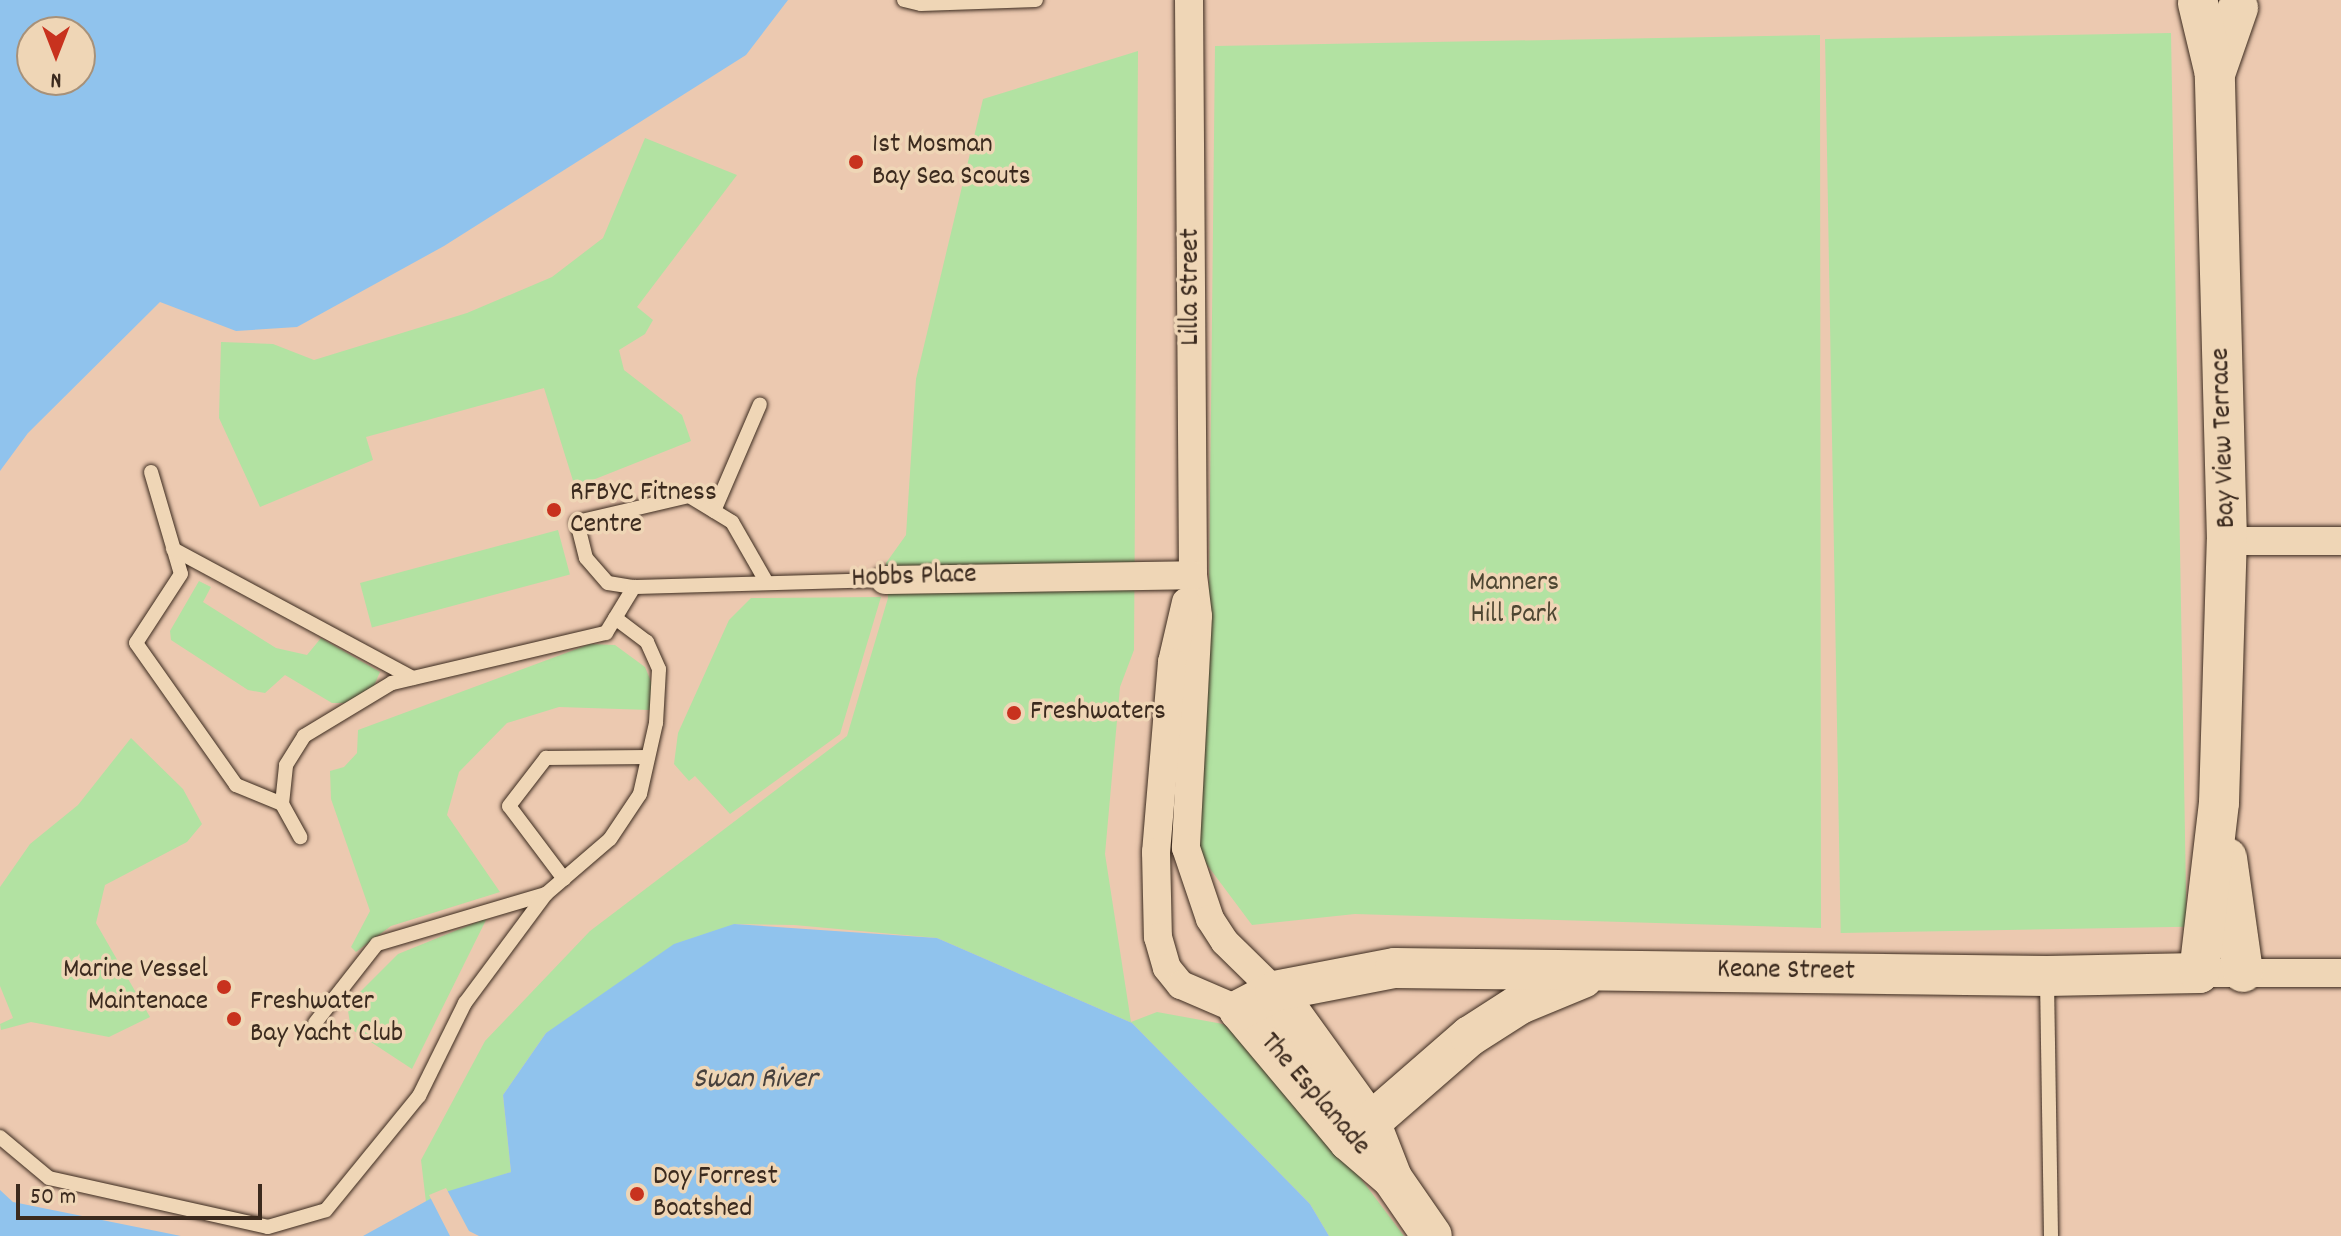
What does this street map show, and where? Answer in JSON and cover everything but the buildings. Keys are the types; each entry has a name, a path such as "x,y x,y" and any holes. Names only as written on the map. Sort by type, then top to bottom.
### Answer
{"street":[{"name":"Lilla Street","path":"1189,0 1193,575 1197,645 1186,848 1210,919 1225,942 1275,991"},
{"path":"2197,2 2245,4"},
{"name":"Bay View Terrace","path":"2197,2 2215,74 2227,541 2219,803 2199,973"},
{"name":"Bay View Terrace","path":"2215,74 2245,4"},
{"path":"2227,541 2341,541"},
{"name":"Lilla Street","path":"1193,575 1172,662 1156,852 1158,937 1167,968 1181,985 1239,1010"},
{"name":"Hobbs Place","path":"885,580 1193,575"},
{"name":"Bay View Terrace","path":"2219,803 2243,972"},
{"name":"Keane Street","path":"1239,1010 1275,991 1395,968 2047,976 2341,973"},
{"path":"1360,1133 1470,1036 1520,1004 1608,969"},
{"name":"The Esplanade","path":"1275,991 1360,1133 1432,1236"},
{"name":"The Esplanade","path":"1239,1010 1360,1133"}],"lane":[{"path":"904,0 966,4 1036,0"},
{"path":"714,511 760,404"},
{"path":"151,472 181,574 136,643 236,785 282,804"},
{"path":"300,837 282,804 286,765 304,736 392,683 606,633 634,587 608,583 586,558 577,522 689,496 732,522 767,583"},
{"path":"173,549 413,678"},
{"name":"Hobbs Place","path":"634,587 885,580"},
{"path":"0,1137 49,1178 268,1227 326,1210 419,1096 465,1003 546,894 610,839 640,794 659,669 647,642 615,618"},
{"path":"564,879 509,806 546,758 648,757"},
{"path":"315,1023 377,944 546,894"},
{"path":"2047,976 2051,1236"}],"green space":[{"path":"2171,33 2187,927 1841,933 1825,39"},
{"name":"Manners Hill Park","path":"1820,35 1821,928 1355,914 1252,925 1193,846 1209,589 1215,46"},
{"path":"1138,51 1134,650 1120,687 1105,854 1131,1022 1157,1012 1223,1024 1271,1059 1404,1236 1329,1236 1310,1204 1132,1023 937,938 794,925 734,924 546,1033 503,1095 511,1172 426,1202 421,1160 485,1041 590,931 847,736 888,598 886,563 906,535 916,379 983,99"},
{"path":"645,138 737,175 637,307 653,320 645,334 619,350 624,370 682,415 691,441 575,487 544,388 366,437 373,460 260,507 219,418 221,342 273,344 314,360 467,313 552,277 603,238"},
{"path":"558,530 570,574 372,627 360,583"},
{"path":"199,581 211,587 203,602 276,648 307,655 321,638 380,672 373,688 345,703 332,703 285,675 265,693 248,690 171,640 170,631"},
{"path":"881,597 840,734 730,814 695,776 689,781 674,764 678,733 729,620 751,598"},
{"path":"590,644 615,645 645,667 652,684 650,710 559,707 507,723 459,772 447,815 500,892 391,926 356,952 351,947 370,911 331,799 330,771 344,767 357,753 358,730"},
{"path":"131,738 183,789 202,824 187,842 105,885 96,923 150,1017 109,1037 31,1022 1,1030 0,1024 13,1018 0,986 0,887 30,844 78,805"},
{"path":"487,918 412,1069 351,1029 347,1005 398,954"}],"water":[{"path":"0,0 788,0 746,55 444,246 297,327 236,331 160,302 28,433 0,471"},
{"name":"Swan River","path":"734,924 937,938 1132,1023 1310,1204 1329,1236 363,1236 439,1194 511,1172 503,1095 546,1033 674,944"},
{"path":"0,1190 13,1202 181,1236 0,1236"}],"pier":[{"path":"446,1188 469,1231 479,1236 450,1236 429,1195"}],"place":[{"name":"1st Mosman Bay Sea Scouts","path":"856,162"},
{"name":"RFBYC Fitness Centre","path":"554,510"},
{"name":"Freshwaters","path":"1014,713"},
{"name":"Marine Vessel Maintenace","path":"224,987"},
{"name":"Freshwater Bay Yacht Club","path":"234,1019"},
{"name":"Doy Forrest Boatshed","path":"637,1194"}]}
